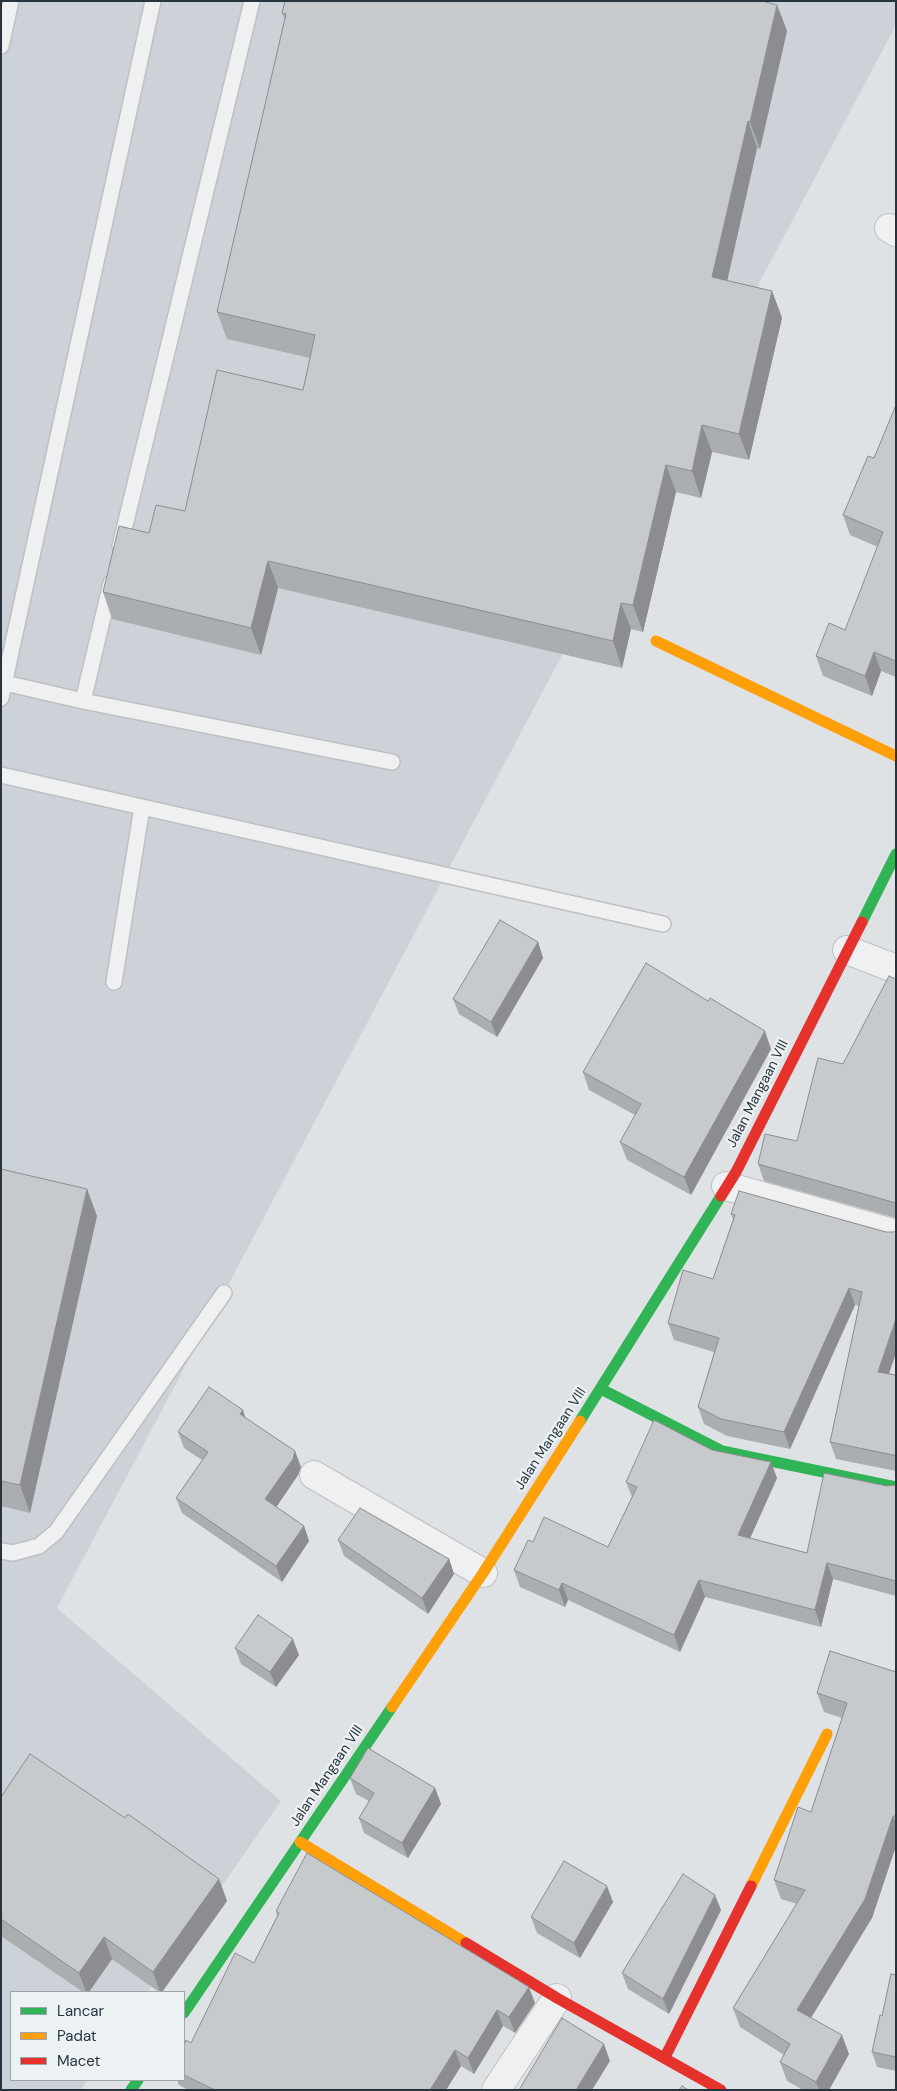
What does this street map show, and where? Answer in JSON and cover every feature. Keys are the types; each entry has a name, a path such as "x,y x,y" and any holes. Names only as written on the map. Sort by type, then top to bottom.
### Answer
{"street":[{"path":"656,642 896,756"},
{"name":"Jalan Mangaan VIII","path":"185,2012 483,1573 601,1389 736,1172 896,854"},
{"path":"847,950 896,969"},
{"path":"726,1186 896,1234"},
{"path":"601,1389 722,1451 896,1488"},
{"path":"314,1475 483,1573"},
{"path":"665,2057 827,1734"},
{"path":"300,1842 557,1998 721,2090"},
{"path":"496,2090 557,1998"}],"lane":[{"path":"1,46 11,1"},
{"path":"1,698 153,1"},
{"path":"83,701 252,1"},
{"path":"5,683 83,701 392,762"},
{"path":"1,775 663,924"},
{"path":"114,982 142,807"},
{"path":"1,1551 14,1553 39,1546 56,1532 224,1293"}],"shaded area":[{"path":"1,1 896,1 896,25 57,1608 281,1801 149,1991 10,1991 10,2081 86,2081 81,2090 1,2090"}],"building":[{"path":"285,1 762,1 777,5 712,277 772,291 739,434 702,425 692,471 666,465 633,605 621,603 613,641 268,561 251,628 103,592 119,526 149,533 156,505 185,511 217,370 303,390 315,335 217,312 286,14 282,13"},
{"path":"896,405 896,661 874,652 865,676 816,656 829,623 845,630 883,532 843,515 868,456 874,458"},
{"path":"500,920 538,942 491,1022 453,999"},
{"path":"646,963 708,1001 710,998 765,1031 684,1177 620,1142 641,1104 583,1072"},
{"path":"889,976 896,979 896,1203 758,1164 765,1134 797,1141 818,1058 843,1064"},
{"path":"1,1169 87,1189 20,1485 1,1481"},
{"path":"739,1191 886,1232 896,1231 896,1319 878,1372 896,1375 896,1456 830,1442 862,1292 849,1288 784,1432 721,1419 698,1407 719,1338 668,1323 683,1270 713,1279 735,1215 731,1214"},
{"path":"209,1387 243,1410 240,1414 295,1451 293,1459 265,1499 304,1526 276,1566 176,1498 208,1452 178,1432"},
{"path":"654,1420 712,1450 771,1462 738,1535 807,1553 824,1473 887,1486 896,1485 896,1581 827,1563 815,1610 699,1580 674,1635 562,1583 559,1590 514,1570 528,1540 533,1542 544,1517 608,1547 637,1487 626,1482"},
{"path":"360,1508 449,1559 422,1598 338,1540"},
{"path":"258,1615 293,1639 270,1672 235,1648"},
{"path":"830,1651 896,1672 896,1816 893,1816 865,1899 797,2010 842,2035 816,2082 780,2062 790,2044 733,2008 805,1890 774,1880 798,1807 811,1812 847,1703 817,1693"},
{"path":"368,1748 435,1788 402,1843 359,1818 374,1793 350,1778"},
{"path":"30,1754 125,1818 128,1814 219,1879 153,1972 104,1937 79,1973 1,1919 1,1797"},
{"path":"307,1853 529,1987 509,2017 497,2010 468,2058 455,2050 430,2090 215,2090 185,2075 186,2040 191,2043 235,1953 254,1963 279,1913 276,1911"},
{"path":"564,1861 607,1886 574,1943 531,1917"},
{"path":"683,1874 715,1895 663,1999 622,1973"},
{"path":"891,1974 896,1975 896,2057 872,2052"},
{"path":"562,2018 604,2044 576,2090 519,2090"},
{"path":"682,2086 688,2090 679,2090"}],"traffic: fast":[{"path":"862,922 896,854"},
{"path":"580,1421 721,1196"},
{"path":"601,1389 722,1451 896,1487"},
{"path":"185,2012 392,1707"},
{"path":"131,2090 137,2081"}],"traffic: slow":[{"path":"656,641 896,756"},
{"path":"392,1707 483,1573 580,1421"},
{"path":"751,1886 827,1734"},
{"path":"300,1842 466,1943"}],"traffic: jam":[{"path":"721,1196 736,1172 862,922"},
{"path":"665,2057 751,1886"},
{"path":"466,1943 557,1998 721,2090"}]}
